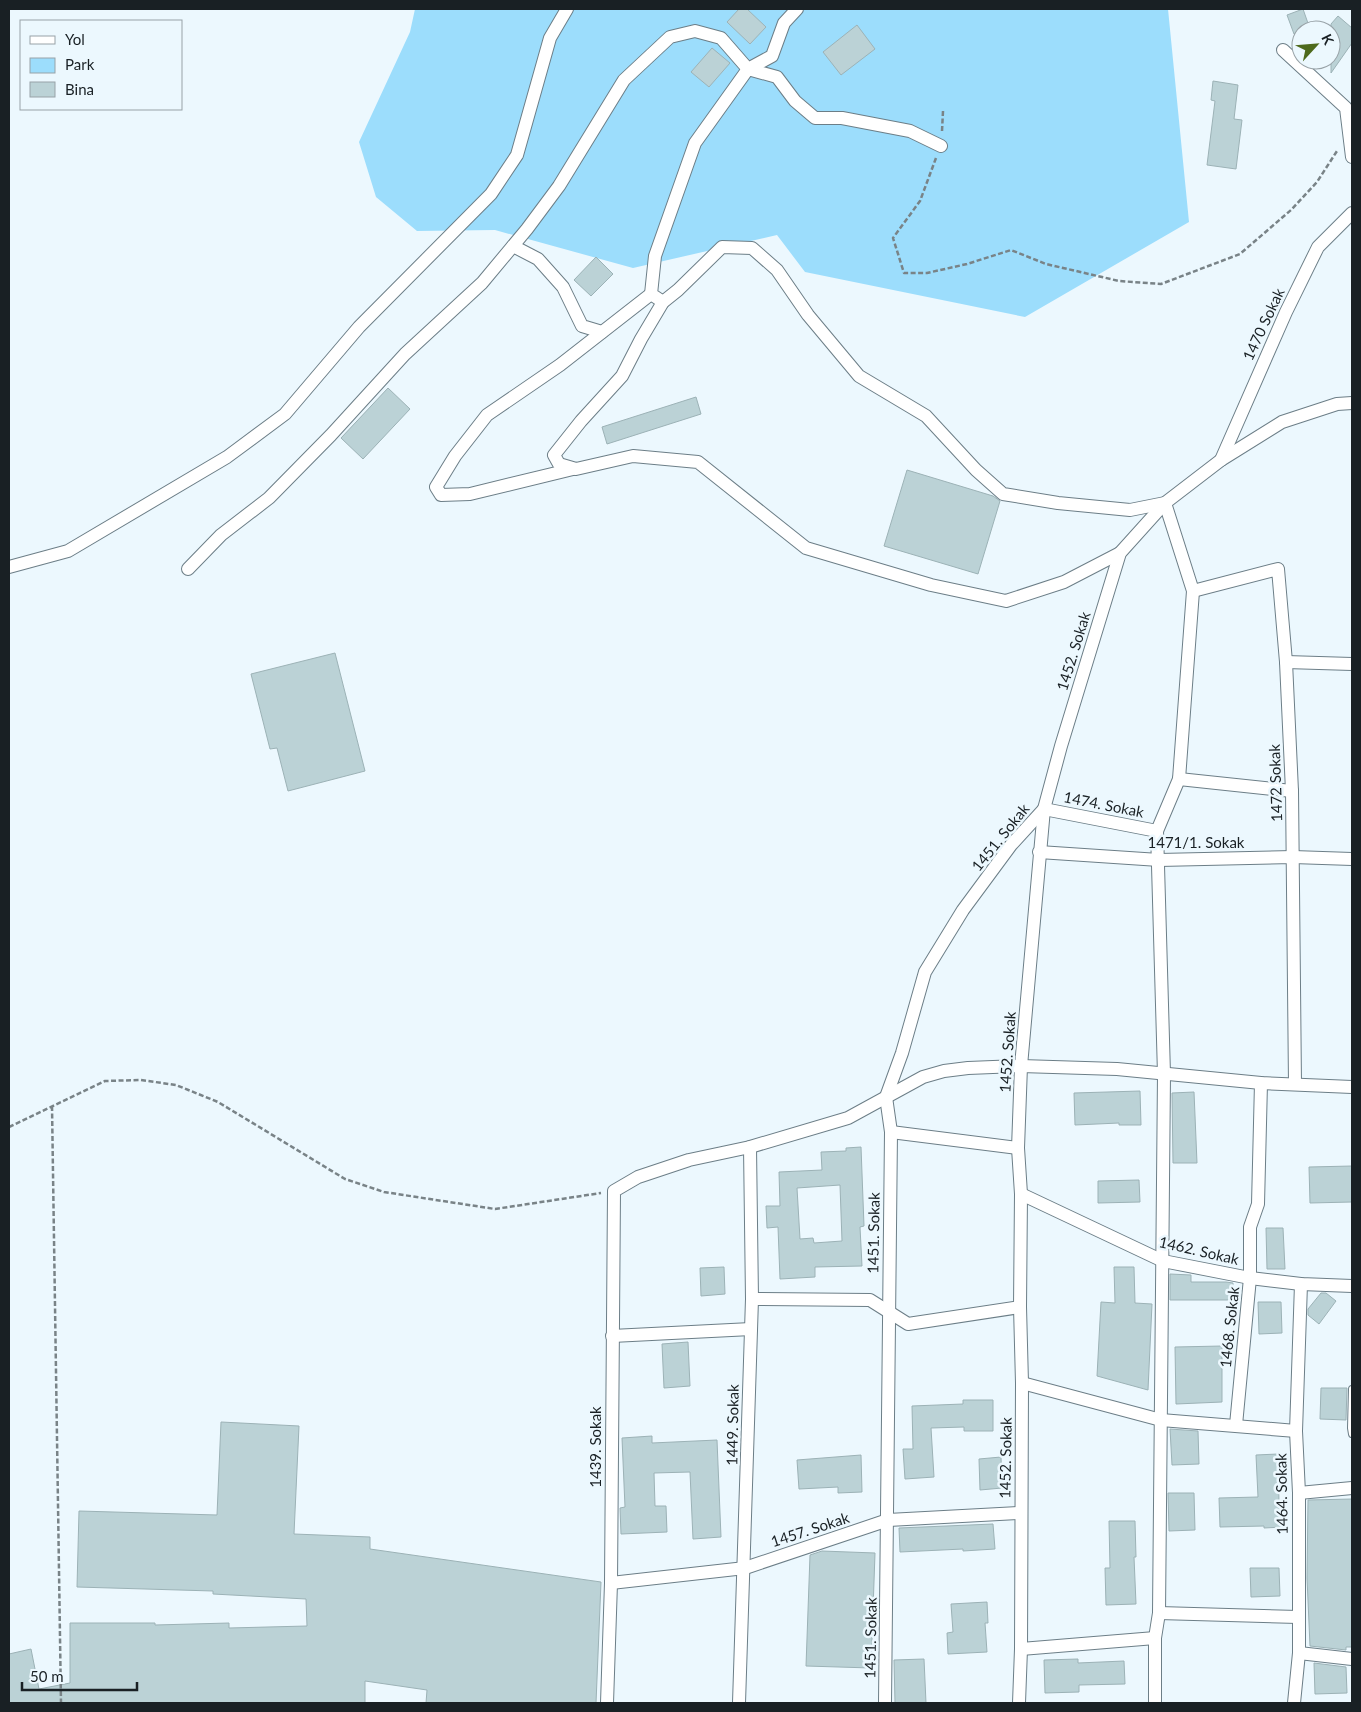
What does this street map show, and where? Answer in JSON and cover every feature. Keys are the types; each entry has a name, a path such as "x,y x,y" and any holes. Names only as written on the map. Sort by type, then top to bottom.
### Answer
{"street":[{"path":"9,567 68,551 227,457 285,414 359,327 491,194 517,155 550,38 567,9"},
{"path":"797,9 784,23 772,56 748,69 696,144 655,256 651,294 560,365 487,415 455,456 436,486 442,495 470,494 633,456 698,462 806,548 931,585 1006,601 1064,582 1120,554"},
{"path":"188,569 220,536 269,498 332,435 405,354 482,283 527,229 559,186 624,80 670,37 695,31 721,38 748,69 777,77 795,101 815,118 842,118 910,131 941,146"},
{"path":"1283,50 1346,108 1352,157"},
{"name":"1470 Sokak","path":"1220,460 1286,312 1318,247 1352,213"},
{"path":"513,246 538,259 563,286 582,326 602,332"},
{"path":"576,469 559,464 554,455 581,421 622,376 663,302 722,247 752,248 777,270 808,315 859,376 926,416 976,470 1003,494 1058,503 1130,510 1165,503 1193,591 1179,779 1157,831 1164,1074 1161,1420 1155,1703"},
{"path":"651,294 663,302"},
{"name":"1452. Sokak","path":"1018,1703 1021,1649 1020,1513 1022,1383 1020,1307 1021,1194 1018,1148 1022,1066 1044,809 1061,746 1120,554 1165,503 1220,460 1282,422 1337,404 1352,403"},
{"name":"1472 Sokak","path":"1193,591 1278,569 1286,662 1292,791 1295,1084"},
{"path":"1286,662 1352,664"},
{"path":"1179,779 1292,791"},
{"name":"1474. Sokak","path":"1044,809 1157,831"},
{"name":"1451. Sokak","path":"885,1703 891,1132 886,1097 902,1053 925,972 963,910 1011,845 1044,809"},
{"name":"1471/1. Sokak","path":"1039,852 1159,860 1293,857 1352,859"},
{"path":"614,1191 638,1177 680,1163 750,1147 848,1118 923,1077 944,1071 1022,1066 1117,1069 1261,1083 1352,1087"},
{"name":"1468. Sokak","path":"1236,1425 1250,1278 1250,1226 1258,1204 1261,1083"},
{"path":"891,1132 1018,1148"},
{"name":"1449. Sokak","path":"739,1703 745,1568 752,1300 750,1147"},
{"name":"1439. Sokak","path":"608,1703 614,1191"},
{"name":"1462. Sokak","path":"1021,1194 1162,1261 1250,1278 1301,1284 1352,1286"},
{"name":"1464. Sokak","path":"1294,1703 1299,1653 1299,1493 1296,1431 1301,1284"},
{"path":"752,1300 870,1300 908,1324 1020,1307"},
{"path":"612,1336 751,1329"},
{"path":"1022,1383 1161,1420 1296,1431"},
{"path":"1299,1493 1352,1488"},
{"name":"1457. Sokak","path":"610,1583 745,1568 888,1520 1020,1513"},
{"path":"1158,1613 1298,1618"},
{"path":"1021,1649 1155,1638"},
{"path":"1299,1653 1352,1659"}],"lane":[{"path":"1352,1389 1352,1434"}],"path":[{"path":"943,111 941,146 920,201 893,238 904,273 927,273 967,264 1011,250 1046,264 1119,281 1161,284 1240,254 1291,210 1311,189 1340,146"},
{"path":"9,1127 105,1081 141,1080 176,1085 218,1102 345,1179 384,1192 495,1209 614,1191"},
{"path":"52,1106 61,1703"}],"green space":[{"path":"415,9 1168,9 1189,222 1025,317 805,272 777,235 633,268 495,230 417,231 376,197 359,142 410,32"}],"building":[{"path":"739,9 747,9 766,27 750,44 727,22"},
{"path":"1303,9 1307,20 1291,20 1291,26 1287,15"},
{"path":"1338,16 1352,28 1352,43 1341,59 1341,20 1334,20"},
{"path":"857,25 875,49 841,75 823,52"},
{"path":"712,48 730,63 709,87 691,72"},
{"path":"1213,81 1238,85 1234,119 1242,120 1236,169 1207,165 1215,101 1211,100"},
{"path":"596,257 613,274 591,296 574,280"},
{"path":"388,388 410,409 363,459 341,438"},
{"path":"696,397 701,414 607,444 602,427"},
{"path":"907,470 993,496 1000,501 978,574 884,546"},
{"path":"335,653 365,771 288,791 277,748 270,749 251,674"},
{"path":"1140,1091 1141,1125 1119,1125 1119,1123 1075,1125 1074,1093"},
{"path":"1194,1092 1197,1163 1173,1163 1172,1093"},
{"path":"861,1147 864,1226 860,1227 862,1266 815,1267 815,1277 780,1279 778,1227 767,1228 766,1206 780,1206 779,1172 822,1170 821,1152 846,1151 846,1148","holes":["840,1185 842,1241 814,1243 813,1238 800,1239 797,1188"]},
{"path":"1352,1166 1352,1202 1310,1203 1309,1167"},
{"path":"1139,1180 1140,1202 1098,1203 1098,1181"},
{"path":"1266,1228 1283,1228 1285,1269 1267,1269"},
{"path":"724,1267 725,1294 701,1296 700,1268"},
{"path":"1114,1267 1134,1267 1135,1303 1152,1304 1148,1390 1097,1376 1101,1302 1115,1303"},
{"path":"1170,1274 1191,1275 1191,1282 1233,1283 1233,1300 1170,1300"},
{"path":"1321,1293 1326,1293 1336,1301 1319,1324 1308,1315 1308,1309"},
{"path":"1258,1302 1281,1302 1282,1333 1259,1334"},
{"path":"688,1342 690,1386 664,1388 662,1344"},
{"path":"1222,1346 1222,1402 1176,1404 1175,1347"},
{"path":"1321,1388 1347,1388 1346,1420 1320,1419"},
{"path":"963,1400 993,1400 993,1431 964,1431 964,1427 931,1428 934,1477 905,1479 903,1449 913,1449 912,1406 963,1404"},
{"path":"221,1422 299,1426 294,1534 370,1537 370,1549 601,1582 596,1703 426,1703 427,1690 365,1681 365,1703 9,1703 9,1654 31,1649 39,1689 70,1683 70,1623 155,1623 155,1625 229,1623 229,1628 307,1626 306,1599 213,1594 213,1591 77,1587 79,1511 217,1515"},
{"path":"1170,1429 1198,1431 1199,1464 1172,1465"},
{"path":"652,1436 652,1443 717,1440 721,1537 693,1539 690,1472 654,1473 655,1506 666,1506 667,1532 621,1534 620,1508 625,1507 622,1438"},
{"path":"1278,1454 1279,1503 1283,1503 1283,1527 1220,1527 1219,1498 1258,1497 1256,1455"},
{"path":"861,1455 862,1492 838,1493 838,1487 799,1489 797,1460"},
{"path":"1001,1457 1002,1488 980,1490 979,1459"},
{"path":"1168,1493 1194,1493 1195,1530 1169,1531"},
{"path":"1352,1499 1352,1647 1346,1647 1346,1650 1310,1646 1307,1578 1308,1500"},
{"path":"1109,1521 1135,1521 1136,1604 1106,1605 1105,1568 1110,1568"},
{"path":"993,1524 995,1549 900,1552 899,1528"},
{"path":"822,1551 875,1553 871,1668 806,1666 810,1555"},
{"path":"1250,1568 1279,1568 1280,1596 1251,1597"},
{"path":"987,1602 988,1623 985,1623 987,1652 948,1654 947,1633 953,1632 951,1604"},
{"path":"924,1659 926,1703 895,1703 894,1660"},
{"path":"1078,1659 1078,1663 1124,1661 1125,1684 1079,1685 1079,1692 1045,1693 1044,1660"},
{"path":"1314,1663 1346,1667 1347,1693 1315,1694"}]}
